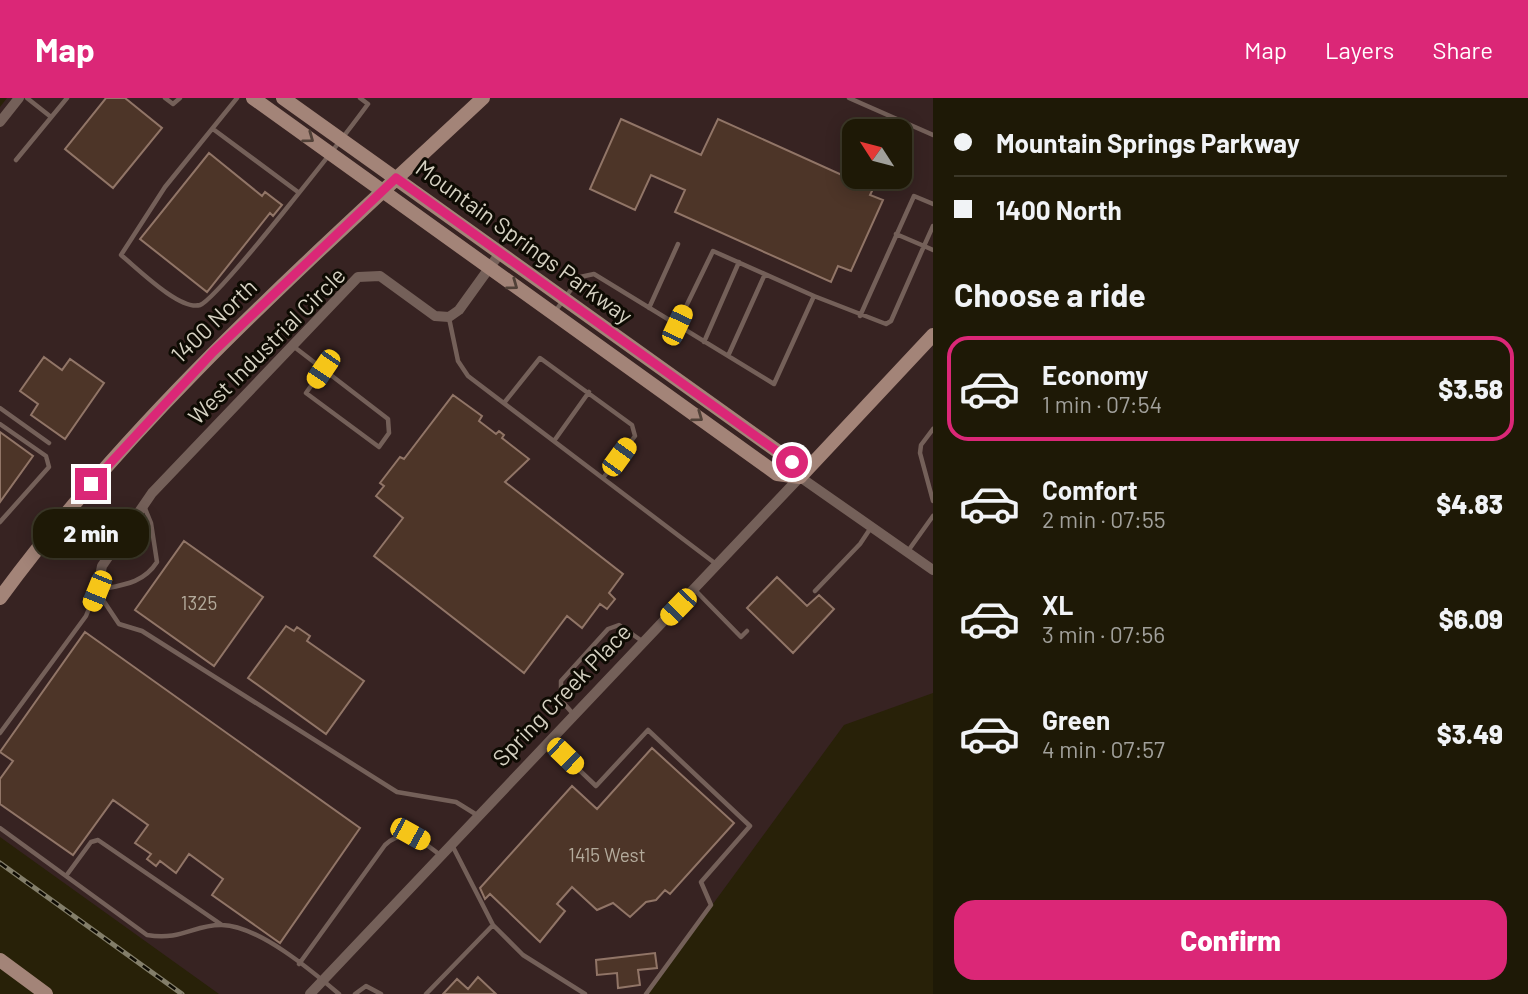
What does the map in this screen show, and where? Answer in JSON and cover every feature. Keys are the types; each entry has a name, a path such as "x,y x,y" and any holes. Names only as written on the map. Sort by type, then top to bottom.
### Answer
{"street":[{"path":"0,122 19,98"},
{"name":"Mountain Springs Parkway","path":"253,98 778,474 800,477"},
{"name":"Mountain Springs Parkway","path":"283,98 787,458 800,477 933,570"},
{"name":"1400 North","path":"0,598 74,504 169,397 483,98"},
{"path":"449,317 459,310 500,253"},
{"name":"West Industrial Circle","path":"97,591 102,566 178,462 358,277 380,276 435,316 449,317"},
{"name":"Spring Creek Place","path":"310,994 933,335"},
{"path":"0,960 46,994"}],"lane":[{"path":"27,98 51,117"},
{"path":"16,160 67,98"},
{"path":"165,98 173,104 180,98"},
{"path":"237,98 164,187 121,255 182,304 200,305 211,297 342,140 368,104 360,98"},
{"path":"849,98 933,135"},
{"path":"213,129 298,192"},
{"path":"860,316 914,196 933,204"},
{"path":"677,325 713,251 881,325 891,321 933,226"},
{"path":"896,234 933,250"},
{"path":"649,307 678,244"},
{"path":"704,342 739,262"},
{"path":"554,313 580,277 594,274 774,384 814,296"},
{"path":"728,356 765,274"},
{"path":"449,317 458,361 468,376 718,565"},
{"path":"292,345 388,419 389,433 379,447 306,393 323,369"},
{"path":"504,403 540,358 589,392 632,425 636,432 603,478"},
{"path":"554,441 589,392"},
{"path":"0,408 49,443"},
{"path":"0,424 46,456 49,467 0,522"},
{"path":"933,429 921,445 920,453 933,501"},
{"path":"97,591 135,583 149,575 157,562 151,523 144,505"},
{"path":"907,552 933,516"},
{"path":"816,591 860,544 871,527"},
{"path":"694,590 741,637 747,631"},
{"path":"0,733 86,616 97,591"},
{"path":"97,591 119,624 142,631 397,792 456,802 478,817"},
{"path":"575,715 561,700 561,681 608,629 619,625 644,642"},
{"path":"550,741 596,786 648,730 750,826 701,882 710,905 646,994"},
{"path":"0,828 147,935 168,939 222,925"},
{"path":"299,964 384,845 396,835 410,834 441,855"},
{"path":"66,876 91,842 98,840 222,925 255,933 339,994"},
{"path":"452,845 494,925 523,955 585,994"},
{"path":"426,994 494,925"},
{"path":"355,994 366,986 381,994"}],"shaded area":[{"path":"7,98 933,98 933,693 844,725 647,994 219,994 0,837 0,107"}],"building":[{"path":"106,98 125,98 162,128 113,188 65,149"},
{"path":"621,119 701,155 718,119 842,175 842,189 873,189 870,195 883,200 851,271 838,266 831,282 675,212 685,190 651,175 635,210 590,189"},
{"path":"209,153 262,196 265,192 282,205 273,216 270,213 207,292 140,239"},
{"path":"44,357 62,370 70,359 104,383 65,439 31,415 38,404 20,391"},
{"path":"453,395 482,416 479,421 496,434 499,431 504,435 502,438 529,459 505,482 623,574 609,593 615,599 607,609 600,604 582,628 567,616 524,673 374,556 403,518 376,496 384,486 380,483 400,457 404,459"},
{"path":"0,432 33,456 0,502"},
{"path":"184,541 263,597 214,666 135,610"},
{"path":"777,577 807,606 819,595 834,609 793,653 747,608"},
{"path":"286,626 294,631 297,627 310,636 307,641 364,681 326,734 248,678"},
{"path":"85,632 360,828 280,943 212,895 223,879 189,854 176,873 160,861 156,866 147,859 151,854 135,843 148,825 113,800 73,855 0,804 0,779 13,761 0,752"},
{"path":"652,748 734,823 670,894 665,890 656,900 646,902 630,917 613,903 597,910 572,887 557,904 565,911 540,942 490,894 485,899 480,888 572,786 597,809"},
{"path":"655,953 657,968 638,970 640,985 618,988 617,973 597,975 596,960"},
{"path":"478,977 496,994 443,994 457,979 468,989"}],"railway":[{"path":"0,863 182,994"}],"route":[{"path":"91,484 213,352 396,178 792,462"}]}
